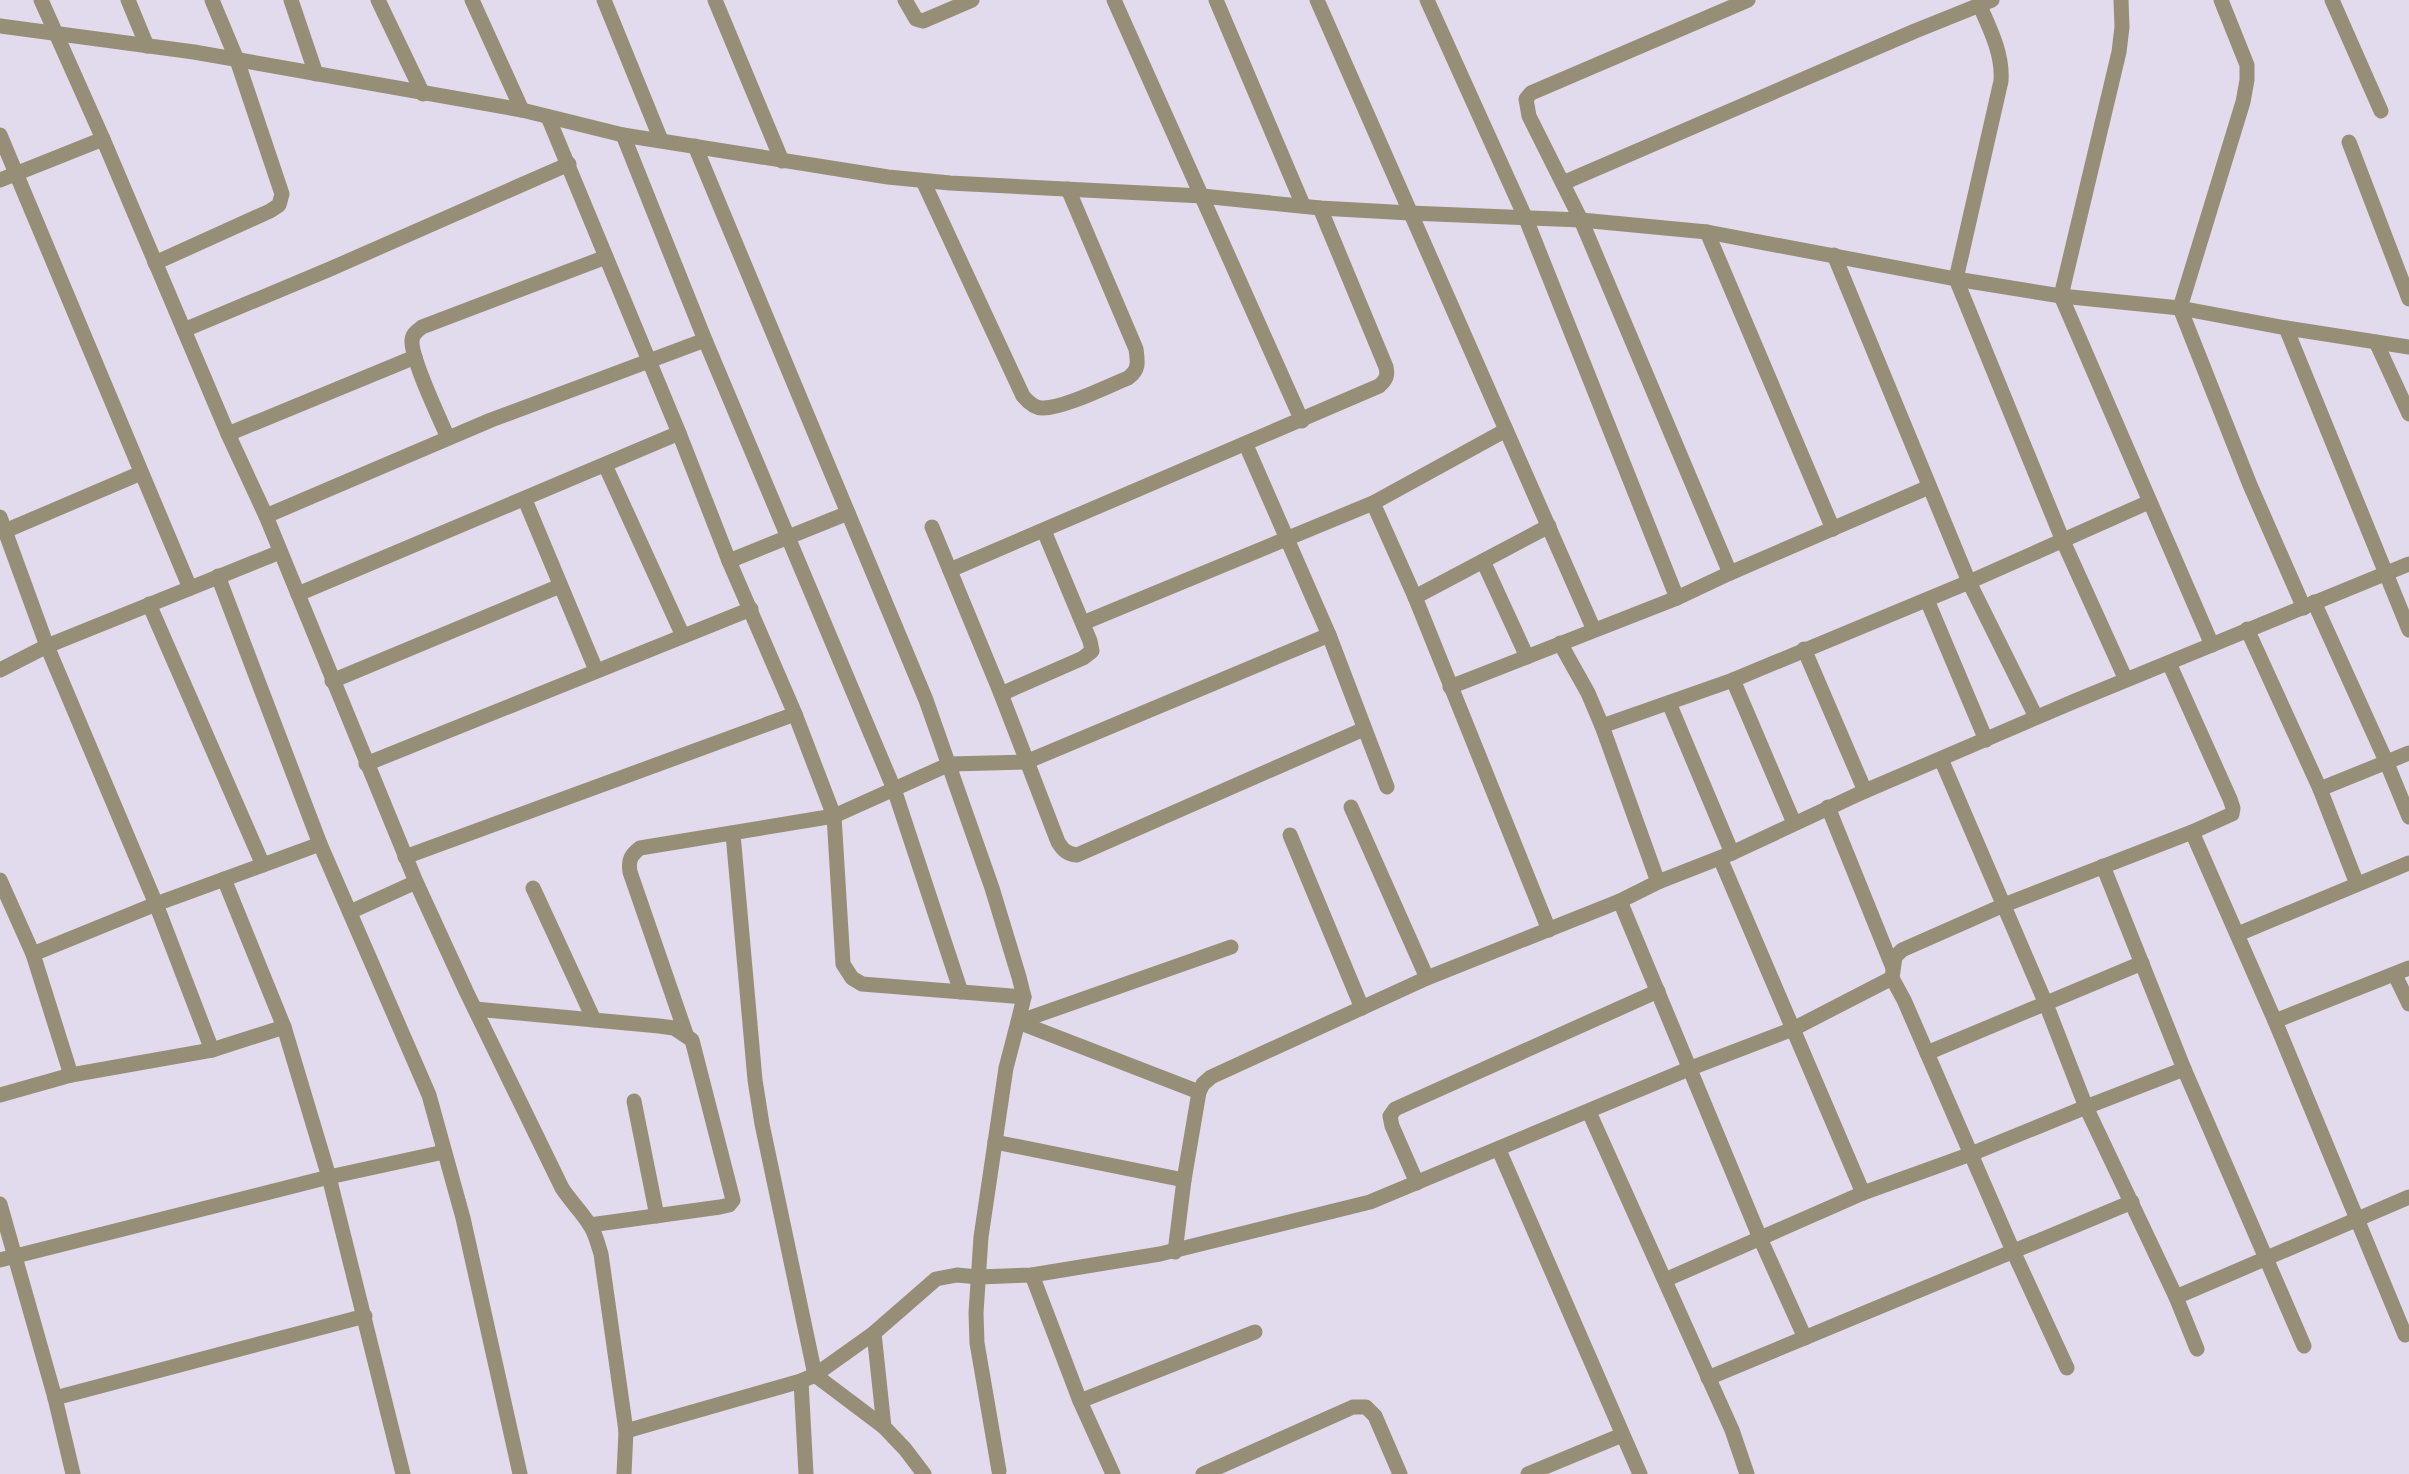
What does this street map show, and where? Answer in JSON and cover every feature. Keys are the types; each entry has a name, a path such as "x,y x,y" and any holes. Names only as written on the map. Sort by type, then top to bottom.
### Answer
{"street":[{"path":"41,0 228,434 266,516 416,882 562,1188 590,1225 601,1254 626,1431 624,1474"},
{"path":"128,0 147,46"},
{"path":"154,263 279,205 282,194 237,60 212,0"},
{"path":"291,0 316,74"},
{"path":"378,0 423,94"},
{"path":"472,0 522,110"},
{"path":"604,0 661,140"},
{"path":"715,0 782,161"},
{"path":"905,0 916,19 923,21 972,0"},
{"path":"1114,0 1302,421"},
{"path":"1216,0 1303,205"},
{"path":"1317,0 1594,630"},
{"path":"1427,0 1526,219 1677,598"},
{"path":"1730,573 1581,220 1529,116 1526,99 1532,93 1748,0"},
{"path":"2121,0 2122,27 2118,52 2061,296 2212,645"},
{"path":"2221,0 2247,65 2247,80 2243,102 2180,308 2250,485 2386,761 2409,817"},
{"path":"2332,0 2381,111"},
{"path":"1563,183 1986,2 2002,66 2001,81 1956,279 2062,541 2126,680"},
{"path":"0,26 237,60 522,110 623,135 923,181 1202,196 1410,213 1581,220 1707,232 1956,279 2061,296 2180,308 2286,328 2409,347"},
{"path":"548,117 679,433 729,561 795,714 834,816 843,964 852,978 862,984 1024,997"},
{"path":"0,135 190,588"},
{"path":"623,135 787,538 894,789 961,992"},
{"path":"0,180 103,140"},
{"path":"2349,142 2409,299"},
{"path":"695,146 926,700 992,888 1024,997 1010,1048 981,1237 978,1277 977,1342 999,1471"},
{"path":"184,330 569,164"},
{"path":"923,181 1023,396 1030,404 1041,408 1055,406 1128,378 1136,372 1138,363 1136,350 1068,189"},
{"path":"950,570 1302,421 1379,386 1388,375 1320,207"},
{"path":"1707,232 1833,529"},
{"path":"1834,255 1969,582 2036,717"},
{"path":"448,438 415,357 411,341 414,334 422,327 606,257"},
{"path":"2286,328 2409,630"},
{"path":"266,516 448,438 705,340"},
{"path":"2376,342 2409,414"},
{"path":"228,434 415,357"},
{"path":"1083,623 1373,503 1506,430"},
{"path":"298,594 679,433"},
{"path":"1246,445 1329,635 1387,787"},
{"path":"605,465 683,636"},
{"path":"141,473 3,524 48,646 156,903 212,1050"},
{"path":"1450,687 1677,598 1929,486"},
{"path":"525,500 596,670"},
{"path":"1602,726 1733,680 1927,600 2149,502"},
{"path":"1373,503 1415,597 1549,930"},
{"path":"729,561 848,513"},
{"path":"1415,597 1549,526"},
{"path":"933,527 1002,694 1058,842 1070,854 1077,855 1364,729"},
{"path":"1002,694 1089,655 1092,651 1083,623 1044,531"},
{"path":"0,670 48,646 280,552"},
{"path":"1483,561 1527,657"},
{"path":"1174,1252 1199,1092 1203,1084 1211,1077 1427,978 1620,901 1658,882 1726,855 1828,807 2036,717 2409,564"},
{"path":"218,576 321,844 429,1095 463,1218 520,1474"},
{"path":"332,681 560,586"},
{"path":"1927,600 1986,740"},
{"path":"149,604 263,865"},
{"path":"366,764 751,609"},
{"path":"2247,629 2320,789 2357,884"},
{"path":"686,1034 630,872 628,861 640,848 834,816 950,764 1026,762 1329,635"},
{"path":"1560,643 1588,693 1602,726 1658,882"},
{"path":"1804,649 1865,791"},
{"path":"1893,973 1895,957 1902,950 2004,905 2192,832 2232,814 2233,808 2169,663"},
{"path":"1733,680 1794,823"},
{"path":"1669,703 1793,1029 1863,1193"},
{"path":"405,857 795,714"},
{"path":"2320,789 2409,753"},
{"path":"1941,759 2046,1004 2086,1107 2176,1297 2198,1349"},
{"path":"1351,807 1427,978"},
{"path":"1828,807 1904,1000 2013,1251 2067,1368"},
{"path":"2192,832 2238,934 2405,1335"},
{"path":"733,834 755,1080 808,1378 806,1474"},
{"path":"1290,835 1362,1008"},
{"path":"33,954 156,903 321,844"},
{"path":"2238,934 2409,863"},
{"path":"2103,866 2184,1070 2304,1346"},
{"path":"224,879 284,1027 329,1177 403,1474"},
{"path":"0,880 33,954 71,1074"},
{"path":"350,912 416,882"},
{"path":"533,888 594,1020"},
{"path":"1620,901 1805,1338"},
{"path":"1018,1022 1230,947"},
{"path":"1927,1053 2142,963"},
{"path":"2274,1021 2402,972 2409,1004"},
{"path":"626,1431 808,1378 874,1333 936,1279 957,1275 978,1277 1032,1275 1174,1252 1370,1202 1691,1068 1793,1029 1893,973"},
{"path":"1417,1183 1392,1126 1390,1116 1395,1109 1658,991"},
{"path":"475,1009 674,1028 686,1034 696,1047 733,1200 720,1207 590,1225"},
{"path":"1018,1022 1199,1092"},
{"path":"0,1095 71,1074 212,1050 284,1027"},
{"path":"1665,1280 1863,1193 1971,1154 2184,1070"},
{"path":"633,1101 657,1216"},
{"path":"1589,1112 1732,1430 1745,1474"},
{"path":"995,1142 1184,1180"},
{"path":"1499,1150 1640,1474"},
{"path":"7,1258 329,1177 444,1152"},
{"path":"2176,1297 2409,1197"},
{"path":"1708,1378 2132,1202"},
{"path":"0,1204 7,1258 55,1398 73,1474"},
{"path":"1032,1275 1080,1401 1113,1474"},
{"path":"55,1398 365,1316"},
{"path":"1080,1401 1255,1332"},
{"path":"874,1333 884,1427"},
{"path":"808,1378 884,1427 924,1474"},
{"path":"1203,1474 1353,1407 1366,1407 1375,1416 1400,1474"},
{"path":"1528,1474 1622,1435"}]}
